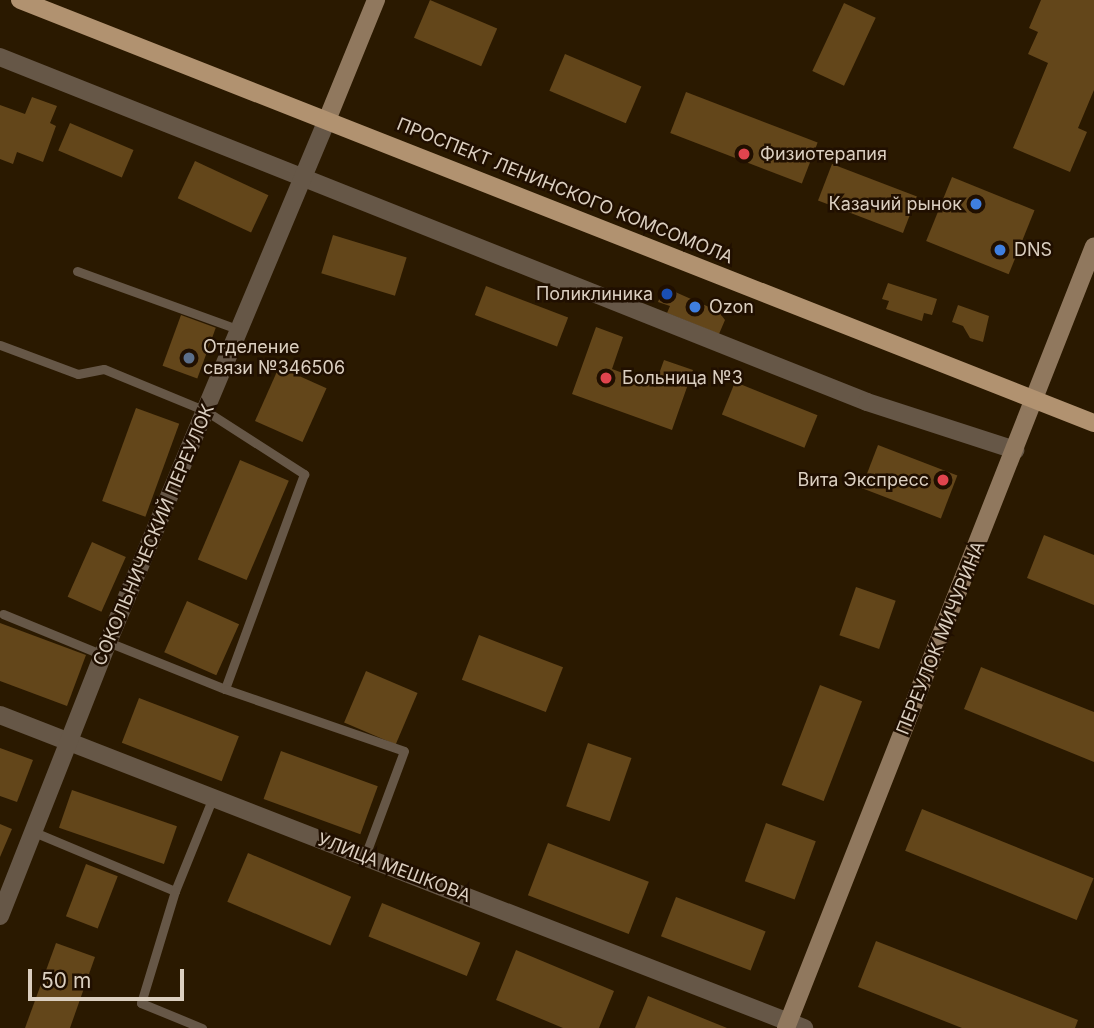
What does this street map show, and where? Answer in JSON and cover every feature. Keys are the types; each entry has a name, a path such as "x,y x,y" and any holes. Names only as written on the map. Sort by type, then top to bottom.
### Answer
{"main road":[{"name":"ПРОСПЕКТ ЛЕНИНСКОГО КОМСОМОЛА","path":"20,0 1094,423"},
{"name":"СОКОЛЬНИЧЕСКИЙ ПЕРЕУЛОК","path":"327,120 376,0"},
{"name":"ПЕРЕУЛОК МИЧУРИНА","path":"793,1026 1094,246"}],"street":[{"path":"0,57 867,401 1015,450"},
{"name":"СОКОЛЬНИЧЕСКИЙ ПЕРЕУЛОК","path":"0,916 106,649 327,120"},
{"name":"УЛИЦА МЕШКОВА","path":"0,715 793,1026"}],"lane":[{"path":"77,271 240,330"},
{"path":"0,345 78,374 104,369 206,411 303,474 225,689"},
{"path":"3,614 404,751 365,856"},
{"path":"202,1028 141,1003 175,891 213,797"},
{"path":"34,832 175,891"}],"building":[{"path":"430,0 497,29 481,66 414,38"},
{"path":"1041,0 1094,0 1094,90 1078,128 1087,132 1070,172 1013,148 1048,63 1028,54 1038,32 1029,28"},
{"path":"844,3 876,18 844,86 812,71"},
{"path":"565,54 641,86 626,123 549,91"},
{"path":"686,92 818,143 802,184 670,133"},
{"path":"32,97 57,106 50,123 56,126 43,162 17,152 13,164 0,159 0,105 25,114"},
{"path":"70,123 134,150 122,178 58,151"},
{"path":"195,161 268,195 251,232 178,198"},
{"path":"832,164 917,197 903,233 818,200"},
{"path":"952,177 1035,210 1009,274 926,241"},
{"path":"333,235 407,258 395,296 321,273"},
{"path":"888,283 937,299 932,315 924,313 922,321 886,309 889,301 882,299"},
{"path":"486,286 568,318 557,346 475,315"},
{"path":"664,287 718,311 725,320 719,334 667,313 670,306 658,302"},
{"path":"958,305 989,316 983,342 970,338 963,326 952,322"},
{"path":"181,315 216,328 197,378 163,366"},
{"name":"Больница №3","path":"596,327 623,337 612,369 655,385 664,360 693,370 672,430 572,394"},
{"path":"279,367 327,388 303,442 255,421"},
{"path":"735,382 818,415 804,448 722,414"},
{"path":"136,408 179,424 145,517 102,501"},
{"path":"878,445 957,475 941,518 862,488"},
{"path":"240,460 289,481 247,580 198,559"},
{"path":"1044,535 1094,555 1094,605 1027,578"},
{"path":"92,542 126,557 101,612 68,597"},
{"path":"856,587 896,601 879,649 839,635"},
{"path":"187,601 239,624 216,675 164,652"},
{"path":"0,623 86,655 67,706 0,681"},
{"path":"479,635 563,667 546,712 462,680"},
{"path":"981,667 1094,712 1094,762 964,709"},
{"path":"366,671 418,693 396,744 344,723"},
{"path":"820,685 862,701 824,801 782,785"},
{"path":"139,698 239,736 222,781 122,743"},
{"path":"588,743 631,758 610,821 566,806"},
{"path":"0,748 33,760 17,802 0,796"},
{"path":"281,751 378,786 360,834 264,799"},
{"path":"72,790 177,826 164,864 59,828"},
{"path":"922,809 1094,878 1077,920 905,851"},
{"path":"766,823 816,841 795,899 745,881"},
{"path":"0,824 12,829 0,857"},
{"path":"548,843 649,882 629,934 528,895"},
{"path":"248,853 351,897 330,946 227,902"},
{"path":"86,864 118,876 98,928 66,916"},
{"path":"676,897 766,931 751,971 661,936"},
{"path":"382,903 480,943 467,976 369,936"},
{"path":"876,941 1078,1020 1075,1028 962,1028 858,987"},
{"path":"56,943 95,957 70,1028 25,1028"},
{"path":"516,950 614,991 599,1028 563,1028 496,1000"},
{"path":"648,996 727,1028 635,1028"}],"place":[{"name":"Физиотерапия","path":"744,154"},
{"name":"Казачий рынок","path":"976,204"},
{"name":"DNS","path":"1000,250"},
{"name":"Поликлиника","path":"667,294"},
{"name":"Ozon","path":"695,307"},
{"name":"Отделение связи №346506","path":"189,358"},
{"name":"Больница №3","path":"606,378"},
{"name":"Вита Экспресс","path":"943,480"}]}
